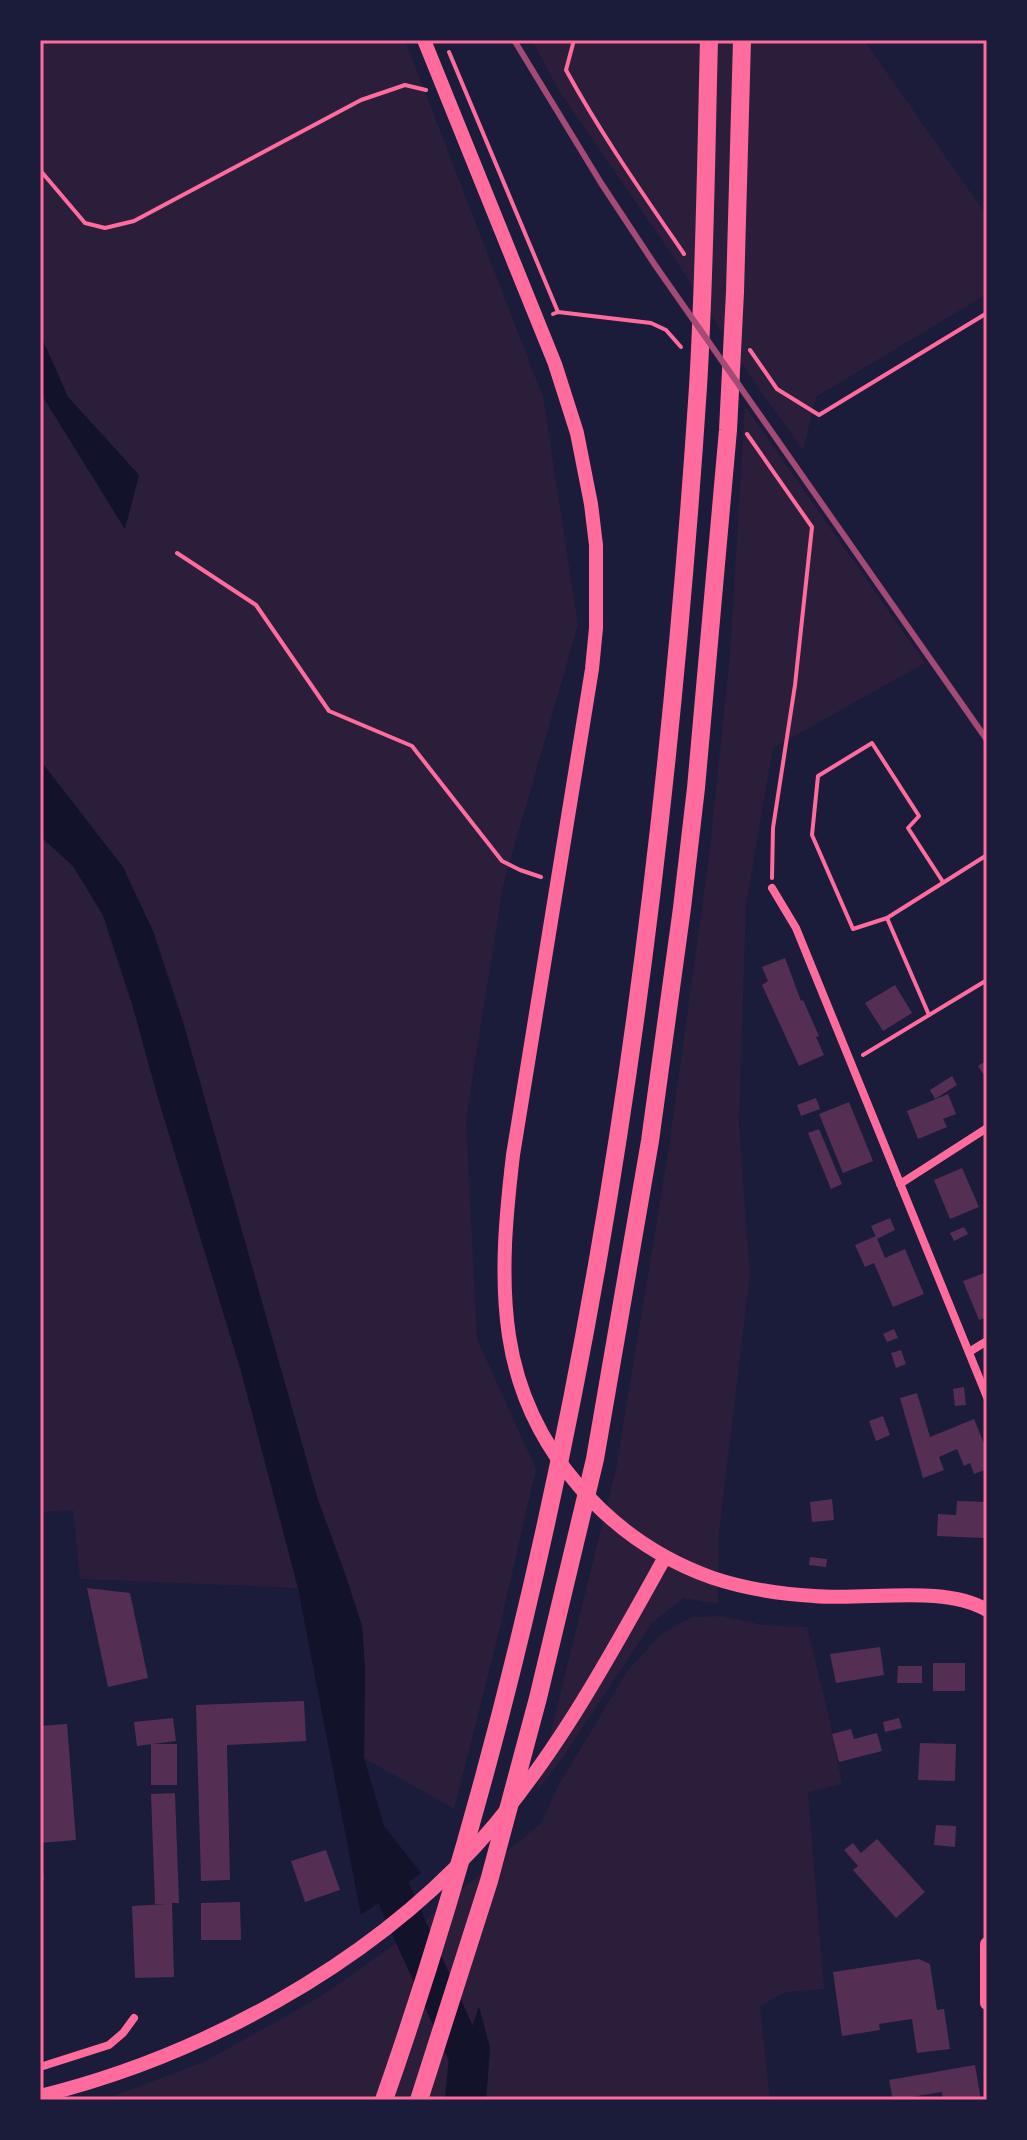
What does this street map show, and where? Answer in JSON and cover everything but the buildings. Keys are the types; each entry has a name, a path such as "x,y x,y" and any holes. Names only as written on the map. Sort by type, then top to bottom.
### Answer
{"highway":[{"path":"384,2100 435,1942 502,1707 544,1535 572,1401 618,1139 650,907 672,700 698,387 709,40"},
{"path":"419,2100 493,1866 538,1698 595,1459 650,1141 682,908 736,430 735,292 742,40"}],"main road":[{"path":"424,40 555,364 577,433 596,545 592,669 508,1199 504,1270 509,1339 530,1410 567,1473 615,1523 665,1557 715,1579 761,1590 829,1597 942,1595 965,1599 987,1610"},
{"path":"40,2096 110,2076 197,2042 277,2001 353,1952 422,1897 477,1844 516,1797 578,1709 665,1557"},
{"path":"987,1944 987,2003"}],"street":[{"path":"772,888 796,928 987,1397"},
{"path":"900,1184 987,1128"},
{"path":"969,1352 987,1341"},
{"path":"40,2067 109,2045 134,2018"}],"path":[{"path":"444,40 558,312 651,323 666,330 684,350"},
{"path":"574,40 566,70 584,103 667,228"},
{"path":"40,170 85,223 105,228 134,221 361,100 405,85 447,96"},
{"path":"765,371 777,389 819,415 987,313"},
{"path":"736,430 812,527 795,685 773,828 772,888"},
{"path":"177,553 256,605 329,711 412,746 502,861 520,870 558,881"},
{"path":"943,882 908,828 919,816 872,743 818,776 812,835 853,929 887,918 987,855"},
{"path":"887,918 929,1015"},
{"path":"850,1063 987,980"}],"shaded area":[{"path":"40,40 405,40 543,397 578,625 503,886 466,1119 477,1339 536,1469 454,1809 364,1758 362,1626 317,1497 183,1022 153,931 40,760 40,392 124,528 139,475 68,397 40,334"},
{"path":"532,40 864,40 987,216 987,294 816,397 803,450 559,91"},
{"path":"40,334 68,397 139,475 125,529 40,392"},
{"path":"745,406 925,663 773,748 746,906 739,1123 750,1275 719,1532 718,1604 683,1598 651,1624 563,1757 536,1792 616,1469 669,1146 709,857 730,653"},
{"path":"40,760 123,867 153,931 183,1022 317,1497 362,1626 364,1758 384,1826 421,1873 361,1915 298,1588 241,1371 103,915 73,866 40,836"},
{"path":"40,836 73,866 103,915 241,1371 298,1588 80,1579 73,1510 40,1512"},
{"path":"723,1616 763,1625 807,1627 842,1784 808,1792 824,1989 785,1992 760,2006 770,2100 486,2100 490,2048 479,2008 458,2068 452,2100 103,2100 206,2061 323,1995 405,1937 541,1823 558,1786 628,1670 662,1633 692,1617"},
{"path":"479,2007 490,2048 486,2100 452,2100 458,2068"}],"waterway":[{"path":"372,1850 467,2057 463,2100"}],"railway":[{"path":"514,40 655,265 987,740"}]}
